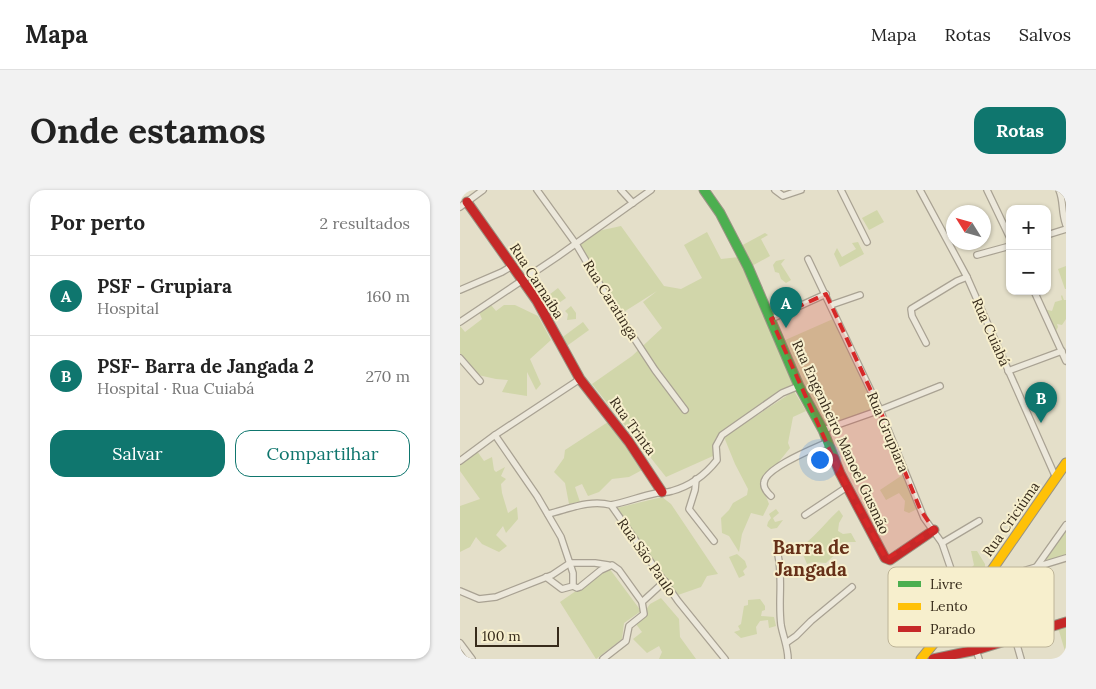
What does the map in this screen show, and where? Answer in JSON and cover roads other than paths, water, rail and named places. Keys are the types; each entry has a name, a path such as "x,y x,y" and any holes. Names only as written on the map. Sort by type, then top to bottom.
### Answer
{"street":[{"path":"463,204 483,190"},
{"name":"Rua Caratinga","path":"537,190 576,244 609,300 655,370 685,410"},
{"path":"621,190 634,203"},
{"path":"460,322 576,244 651,190"},
{"name":"Rua Engenheiro Manoel Gusmão","path":"704,190 720,213 741,253 799,386 823,430 847,487 885,558 890,560 934,530"},
{"path":"775,190 783,196 801,190"},
{"path":"841,190 866,242"},
{"name":"Rua Cuiabá","path":"920,190 967,277 1056,478"},
{"path":"987,190 1006,230"},
{"path":"1060,190 1062,214 1066,224"},
{"name":"Rua Carnaíba","path":"463,204 537,301 580,379"},
{"path":"1051,234 1066,229"},
{"path":"977,255 1006,247"},
{"name":"Rua Grupiara","path":"808,259 880,410 920,509 942,543 950,567"},
{"path":"460,290 512,266"},
{"path":"926,343 912,316 911,309 967,277"},
{"path":"770,319 826,294"},
{"path":"831,305 860,295"},
{"path":"1036,295 1066,361"},
{"path":"1008,371 1062,351"},
{"path":"460,358 480,380"},
{"path":"460,461 495,435 580,379"},
{"name":"Rua Trinta","path":"580,379 629,442 662,492"},
{"path":"611,505 686,486 717,460 716,446 722,435 782,393 799,386"},
{"path":"823,430 940,386"},
{"path":"495,435 548,514 561,537 574,578 574,586"},
{"path":"771,496 764,488 764,483 769,474 786,462 828,442"},
{"name":"Rua Criciúma","path":"994,567 1066,463"},
{"path":"696,479 695,490 689,509 714,541"},
{"path":"805,515 847,487"},
{"name":"Rua São Paulo","path":"548,514 592,502 602,502 611,505 678,601 725,659"},
{"path":"942,543 979,521"},
{"path":"1037,566 1066,526"},
{"path":"778,555 781,576 779,601 781,626 788,659"},
{"path":"1034,567 1066,558"},
{"path":"460,592 473,598 486,599 546,577 570,563 595,563 614,566 642,602 644,614 629,626 626,641 603,659"},
{"path":"546,577 562,589 574,586 576,588 580,587 608,565"},
{"path":"642,602 665,581"},
{"path":"786,643 852,587"},
{"path":"1054,626 1066,622"},
{"path":"460,643 472,659"},
{"name":"Rua Criciúma","path":"921,659 931,647"},
{"path":"933,659 977,654 994,647"}],"place":[{"name":"PSF - Grupiara","path":"786,328"},
{"name":"PSF- Barra de Jangada 2","path":"1041,423"}],"district":[{"name":"Barra de Jangada","path":"811,558"}]}
